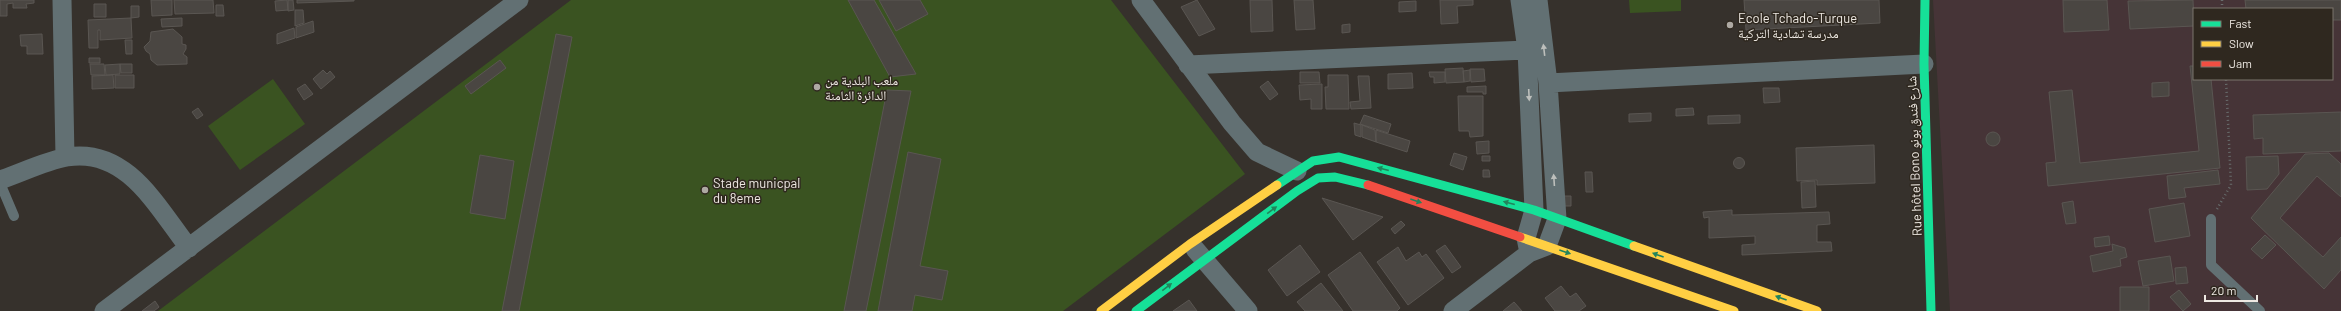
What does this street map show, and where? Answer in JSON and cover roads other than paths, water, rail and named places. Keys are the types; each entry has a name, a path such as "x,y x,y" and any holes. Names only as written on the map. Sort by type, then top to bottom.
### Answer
{"street":[{"path":"62,0 65,157"},
{"path":"104,311 519,0"},
{"path":"1140,0 1232,124 1257,152 1297,171"},
{"path":"1453,311 1527,245 1534,210 1527,50 1520,0"},
{"path":"1538,0 1548,83 1557,219 1547,246"},
{"name":"Rue hôtel Bono شارع فندق بونو","path":"1926,0 1924,64 1931,311"},
{"path":"1188,66 1527,50"},
{"path":"1548,83 1924,64"},
{"path":"0,180 65,157 83,155 102,159 119,166 133,178 189,248"},
{"path":"1101,311 1190,244 1297,171 1313,161 1339,157 1534,210 1817,311"},
{"path":"1136,311 1204,258 1318,178 1335,177 1383,189 1527,245 1547,246 1727,310"},
{"path":"1190,244 1204,258 1248,311"}],"lane":[{"path":"0,183 14,216"},
{"path":"2212,219 2211,265 2260,311"}],"place":[{"name":"Ecole Tchado-Turque مدرسة تشادية التركية","path":"1730,25"},
{"name":"ملعب البلدية من الدائرة الثامنة","path":"817,87"},
{"name":"Stade municpal du 8eme","path":"705,190"}]}
